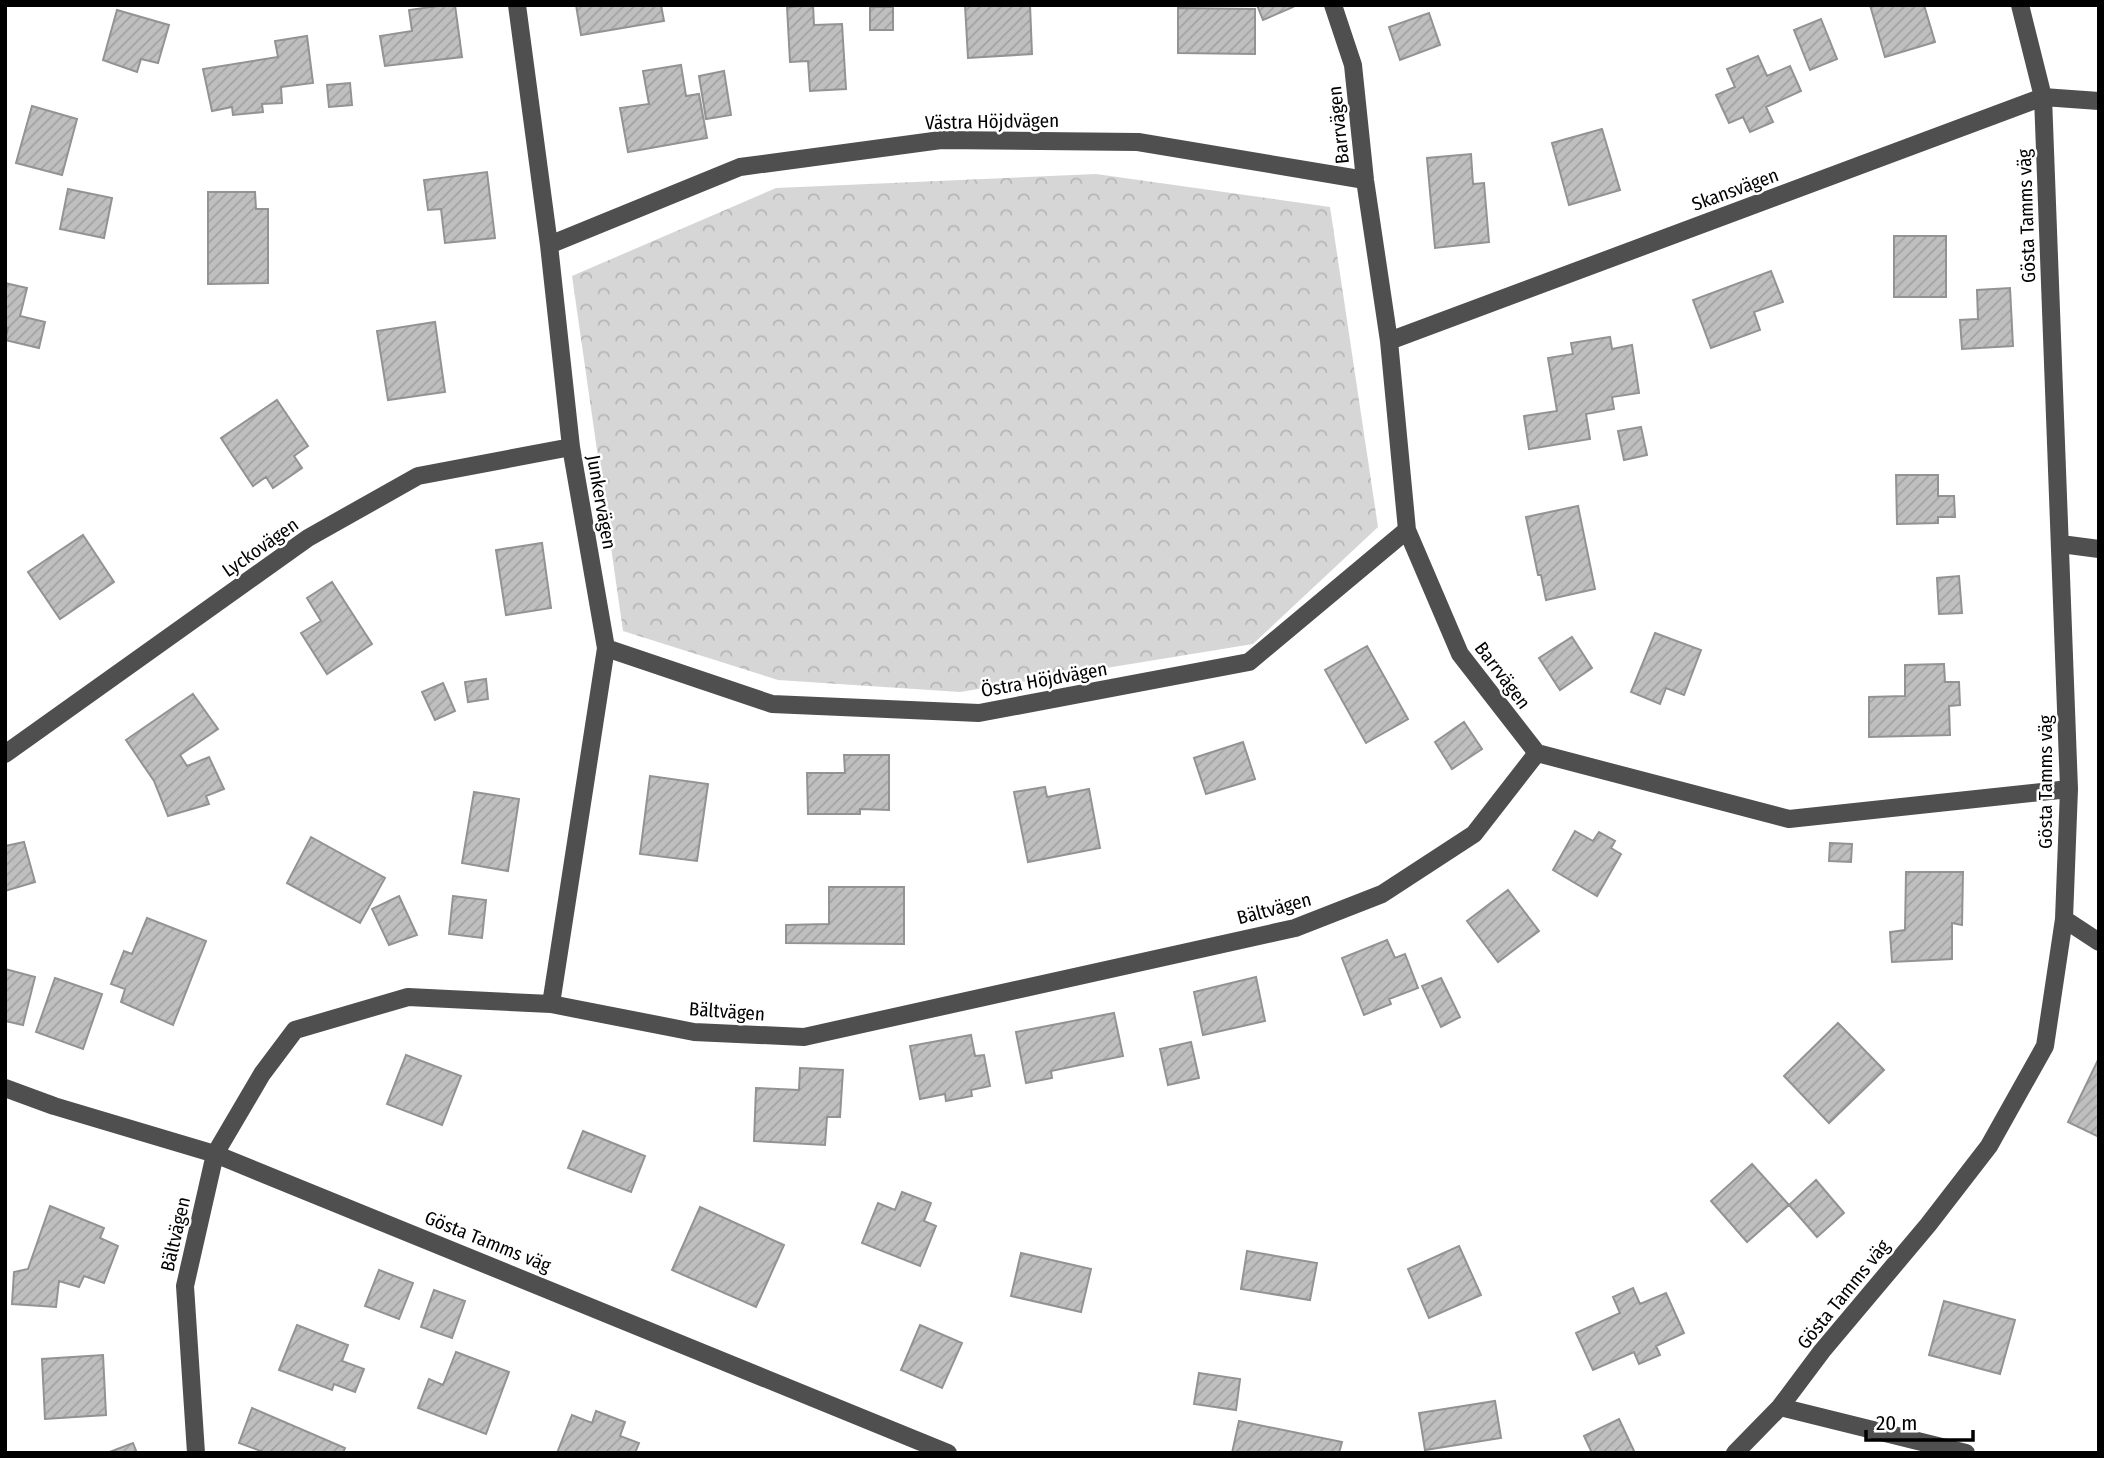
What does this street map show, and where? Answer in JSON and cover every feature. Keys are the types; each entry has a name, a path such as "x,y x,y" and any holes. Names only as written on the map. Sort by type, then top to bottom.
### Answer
{"street":[{"name":"Junkervägen","path":"517,5 549,244 571,447 606,648 551,1004"},
{"name":"Barrvägen","path":"1333,5 1353,65 1365,180 1389,341 1407,530 1460,654 1537,753"},
{"name":"Gösta Tamms väg","path":"1735,1453 1780,1407 1989,1146 2045,1046 2064,919 2069,789 2043,97 2020,5"},
{"name":"Skansvägen","path":"1389,341 2043,97 2099,101"},
{"name":"Västra Höjdvägen","path":"549,244 740,167 941,140 1138,142 1365,180"},
{"name":"Lyckovägen","path":"5,754 308,538 418,475 571,447"},
{"name":"Östra Höjdvägen","path":"606,648 772,704 979,713 1249,662 1407,530"},
{"path":"2061,544 2099,549"},
{"path":"1537,753 1788,819 2069,789"},
{"name":"Bältvägen","path":"196,1453 185,1286 215,1154 262,1074 295,1030 408,998 551,1004 694,1032 804,1037 1295,928 1382,894 1474,834 1537,753"},
{"path":"2064,919 2099,943"},
{"name":"Gösta Tamms väg","path":"5,1088 54,1106 215,1154 948,1453"},
{"path":"1780,1407 1966,1453"}],"green space":[{"path":"1096,174 1330,207 1378,527 1253,644 960,692 778,680 623,631 572,276 776,188"}],"building":[{"path":"455,5 462,57 385,66 380,36 412,31 409,10"},
{"path":"576,5 661,5 664,21 581,35"},
{"path":"813,5 814,25 842,24 846,89 810,91 808,61 790,62 787,7"},
{"path":"965,5 1030,5 1032,54 968,58"},
{"path":"1257,5 1292,5 1293,7 1263,20"},
{"path":"1870,5 1924,5 1935,42 1885,57"},
{"path":"870,7 893,7 893,30 870,30"},
{"path":"1178,8 1255,9 1255,54 1178,53"},
{"path":"117,10 169,25 158,63 141,59 137,72 103,60"},
{"path":"1429,13 1440,45 1400,60 1389,27"},
{"path":"1821,19 1837,59 1810,70 1794,30"},
{"path":"307,36 313,83 281,87 282,103 262,104 263,112 233,115 232,107 212,111 203,69 278,57 275,41"},
{"path":"1758,56 1767,76 1790,66 1801,91 1766,107 1773,122 1750,132 1743,117 1729,123 1716,95 1735,87 1727,69"},
{"path":"681,65 686,96 699,94 707,138 628,152 620,108 649,104 643,71"},
{"path":"724,71 731,115 706,119 699,76"},
{"path":"350,83 352,105 329,107 327,85"},
{"path":"32,106 77,119 62,175 16,163"},
{"path":"1602,129 1620,190 1569,205 1552,143"},
{"path":"1471,154 1473,184 1484,183 1489,242 1435,248 1427,158"},
{"path":"487,172 495,238 445,243 441,209 428,210 424,180"},
{"path":"68,189 112,198 104,238 60,229"},
{"path":"208,192 255,192 256,209 268,209 268,283 208,284"},
{"path":"1894,236 1946,236 1946,297 1894,297"},
{"path":"1771,271 1783,302 1754,312 1760,330 1711,348 1693,300"},
{"path":"5,283 27,288 20,316 45,322 39,348 5,340 8,328 5,328"},
{"path":"2010,288 2013,346 1962,349 1960,320 1978,319 1977,290"},
{"path":"435,322 445,392 388,400 377,331"},
{"path":"1610,337 1612,349 1632,345 1639,393 1612,397 1614,409 1586,414 1590,439 1529,449 1524,416 1557,411 1548,358 1573,354 1571,343"},
{"path":"277,400 308,446 294,456 302,468 273,488 266,477 253,486 221,438"},
{"path":"1641,427 1647,455 1624,460 1618,431"},
{"path":"1896,475 1938,475 1938,496 1954,496 1955,517 1938,517 1938,523 1897,524"},
{"path":"1578,506 1595,589 1546,600 1526,517"},
{"path":"83,535 114,582 60,619 28,572"},
{"path":"542,543 551,608 506,615 496,550"},
{"path":"1959,576 1962,613 1939,614 1937,578"},
{"path":"332,582 372,644 327,674 301,633 321,621 307,598"},
{"path":"1655,633 1701,650 1684,695 1666,688 1660,704 1631,692"},
{"path":"1572,637 1592,668 1560,690 1539,658"},
{"path":"1367,646 1408,719 1366,743 1325,670"},
{"path":"1944,664 1945,682 1959,682 1960,705 1949,706 1950,735 1869,737 1869,697 1905,696 1905,665"},
{"path":"486,679 488,699 468,702 465,682"},
{"path":"443,683 455,711 435,720 422,692"},
{"path":"193,694 218,729 180,755 187,766 209,757 224,789 206,796 209,804 168,816 154,781 126,740"},
{"path":"1464,722 1482,749 1452,769 1435,742"},
{"path":"1243,742 1255,779 1206,794 1194,758"},
{"path":"844,755 889,755 889,810 860,809 860,814 808,814 807,773 845,773"},
{"path":"650,776 708,784 697,861 640,854"},
{"path":"1045,787 1047,797 1089,789 1100,848 1028,862 1014,792"},
{"path":"474,792 519,799 508,871 462,863"},
{"path":"1575,831 1593,841 1599,832 1615,841 1611,848 1621,854 1597,896 1553,870"},
{"path":"311,837 385,878 360,923 287,883"},
{"path":"24,842 35,882 5,891 5,846"},
{"path":"1830,843 1852,844 1851,862 1829,861"},
{"path":"1906,872 1963,872 1962,925 1952,923 1952,959 1892,962 1890,932 1905,930"},
{"path":"829,887 904,887 904,944 786,943 786,925 829,924"},
{"path":"1508,890 1539,931 1498,962 1467,921"},
{"path":"399,896 417,935 389,945 372,909"},
{"path":"453,896 486,900 482,938 449,934"},
{"path":"147,918 206,941 173,1025 121,1002 125,989 111,984 124,951 132,954"},
{"path":"1387,940 1395,958 1405,954 1418,988 1389,999 1391,1004 1364,1015 1342,958"},
{"path":"5,969 35,977 23,1025 5,1021"},
{"path":"1256,977 1265,1021 1203,1035 1194,992"},
{"path":"55,978 102,994 83,1049 36,1032"},
{"path":"1441,978 1460,1017 1441,1027 1422,986"},
{"path":"1114,1013 1123,1056 1051,1071 1052,1078 1026,1083 1016,1032"},
{"path":"1838,1023 1884,1070 1829,1123 1784,1076"},
{"path":"971,1035 975,1056 984,1055 990,1086 971,1090 972,1096 946,1101 945,1094 920,1099 910,1046"},
{"path":"1191,1042 1199,1078 1168,1085 1160,1049"},
{"path":"406,1055 461,1076 442,1125 387,1104"},
{"path":"2099,1058 2099,1137 2068,1122"},
{"path":"800,1068 843,1070 840,1117 827,1117 825,1145 754,1141 756,1088 799,1090"},
{"path":"583,1131 645,1156 631,1192 568,1168"},
{"path":"1752,1164 1789,1205 1747,1242 1711,1201"},
{"path":"1816,1180 1844,1213 1817,1237 1789,1205"},
{"path":"902,1192 931,1203 924,1221 936,1226 920,1266 862,1243 878,1203 895,1210"},
{"path":"50,1206 104,1228 100,1238 118,1246 104,1283 84,1276 79,1287 59,1281 56,1307 12,1304 14,1272 28,1269"},
{"path":"700,1207 784,1245 756,1307 672,1270"},
{"path":"1459,1246 1481,1295 1429,1318 1408,1269"},
{"path":"1247,1251 1317,1263 1310,1300 1241,1289"},
{"path":"1021,1253 1091,1269 1081,1312 1011,1296"},
{"path":"379,1270 413,1283 399,1319 365,1306"},
{"path":"1633,1288 1640,1304 1666,1293 1684,1333 1656,1346 1660,1355 1639,1364 1634,1352 1593,1370 1576,1333 1620,1313 1613,1297"},
{"path":"434,1290 465,1301 452,1338 421,1327"},
{"path":"1944,1301 2015,1320 2000,1374 1929,1355"},
{"path":"297,1325 348,1345 342,1361 364,1369 355,1392 334,1384 332,1390 279,1370"},
{"path":"920,1325 962,1343 942,1388 901,1370"},
{"path":"456,1352 509,1372 486,1434 418,1408 429,1379 443,1385"},
{"path":"103,1355 106,1415 45,1419 42,1359"},
{"path":"1199,1373 1240,1379 1236,1410 1194,1404"},
{"path":"1495,1401 1501,1438 1425,1450 1419,1413"},
{"path":"252,1408 345,1448 343,1453 266,1453 239,1443"},
{"path":"596,1411 625,1422 620,1436 639,1443 635,1453 557,1453 572,1415 592,1423"},
{"path":"1619,1419 1635,1453 1592,1453 1584,1436"},
{"path":"1239,1421 1342,1442 1339,1453 1232,1453"},
{"path":"133,1443 137,1453 107,1453"}]}
